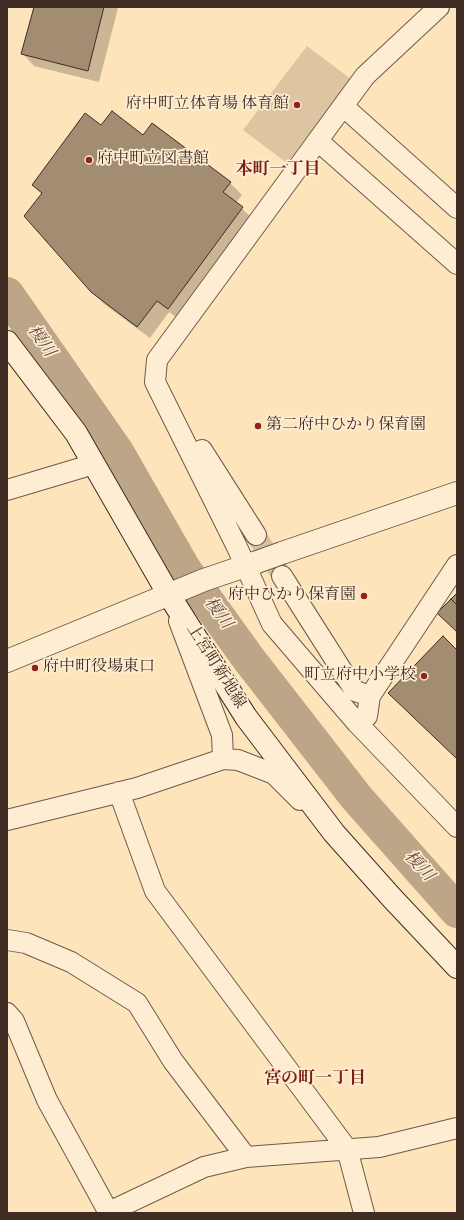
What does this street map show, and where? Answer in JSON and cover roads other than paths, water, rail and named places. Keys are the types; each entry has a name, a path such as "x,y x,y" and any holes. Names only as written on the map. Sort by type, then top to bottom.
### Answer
{"main road":[{"name":"上宮町新地線","path":"7,342 76,433 94,464 178,591 246,717 334,833 392,898 457,967"},
{"path":"7,661 178,591 282,553 457,493"}],"street":[{"path":"439,7 365,76 158,360 155,382 174,418 272,624 357,723 457,827"},
{"path":"343,106 457,208"},
{"path":"318,140 457,264"},
{"path":"174,418 186,422 256,535"},
{"path":"7,490 94,464"},
{"path":"357,723 366,716 370,696 457,565"},
{"path":"282,576 355,691 370,696"},
{"path":"178,591 222,735 223,759"},
{"path":"7,820 136,788 223,759 238,760 274,774 334,833"},
{"path":"119,792 155,891 347,1149 364,1213"},
{"path":"7,940 26,943 71,962 137,1002 173,1061 246,1157"},
{"path":"7,1013 14,1021 47,1100 109,1213 204,1166 246,1157 379,1147 457,1128"}],"waterway":[{"name":"榎川","path":"7,294 117,452 184,569 248,658 356,797 457,911"}],"tunnel":[{"path":"256,535 282,576"}],"place":[{"name":"府中町立体育場 体育館","path":"297,105"},
{"name":"府中町立図書館","path":"89,160"},
{"name":"第二府中ひかり保育園","path":"258,426"},
{"name":"府中ひかり保育園","path":"364,596"},
{"name":"府中町役場東口","path":"35,668"},
{"name":"町立府中小学校","path":"424,676"}],"district":[{"name":"本町一丁目","path":"278,171"},
{"name":"宮の町一丁目","path":"315,1080"}]}
